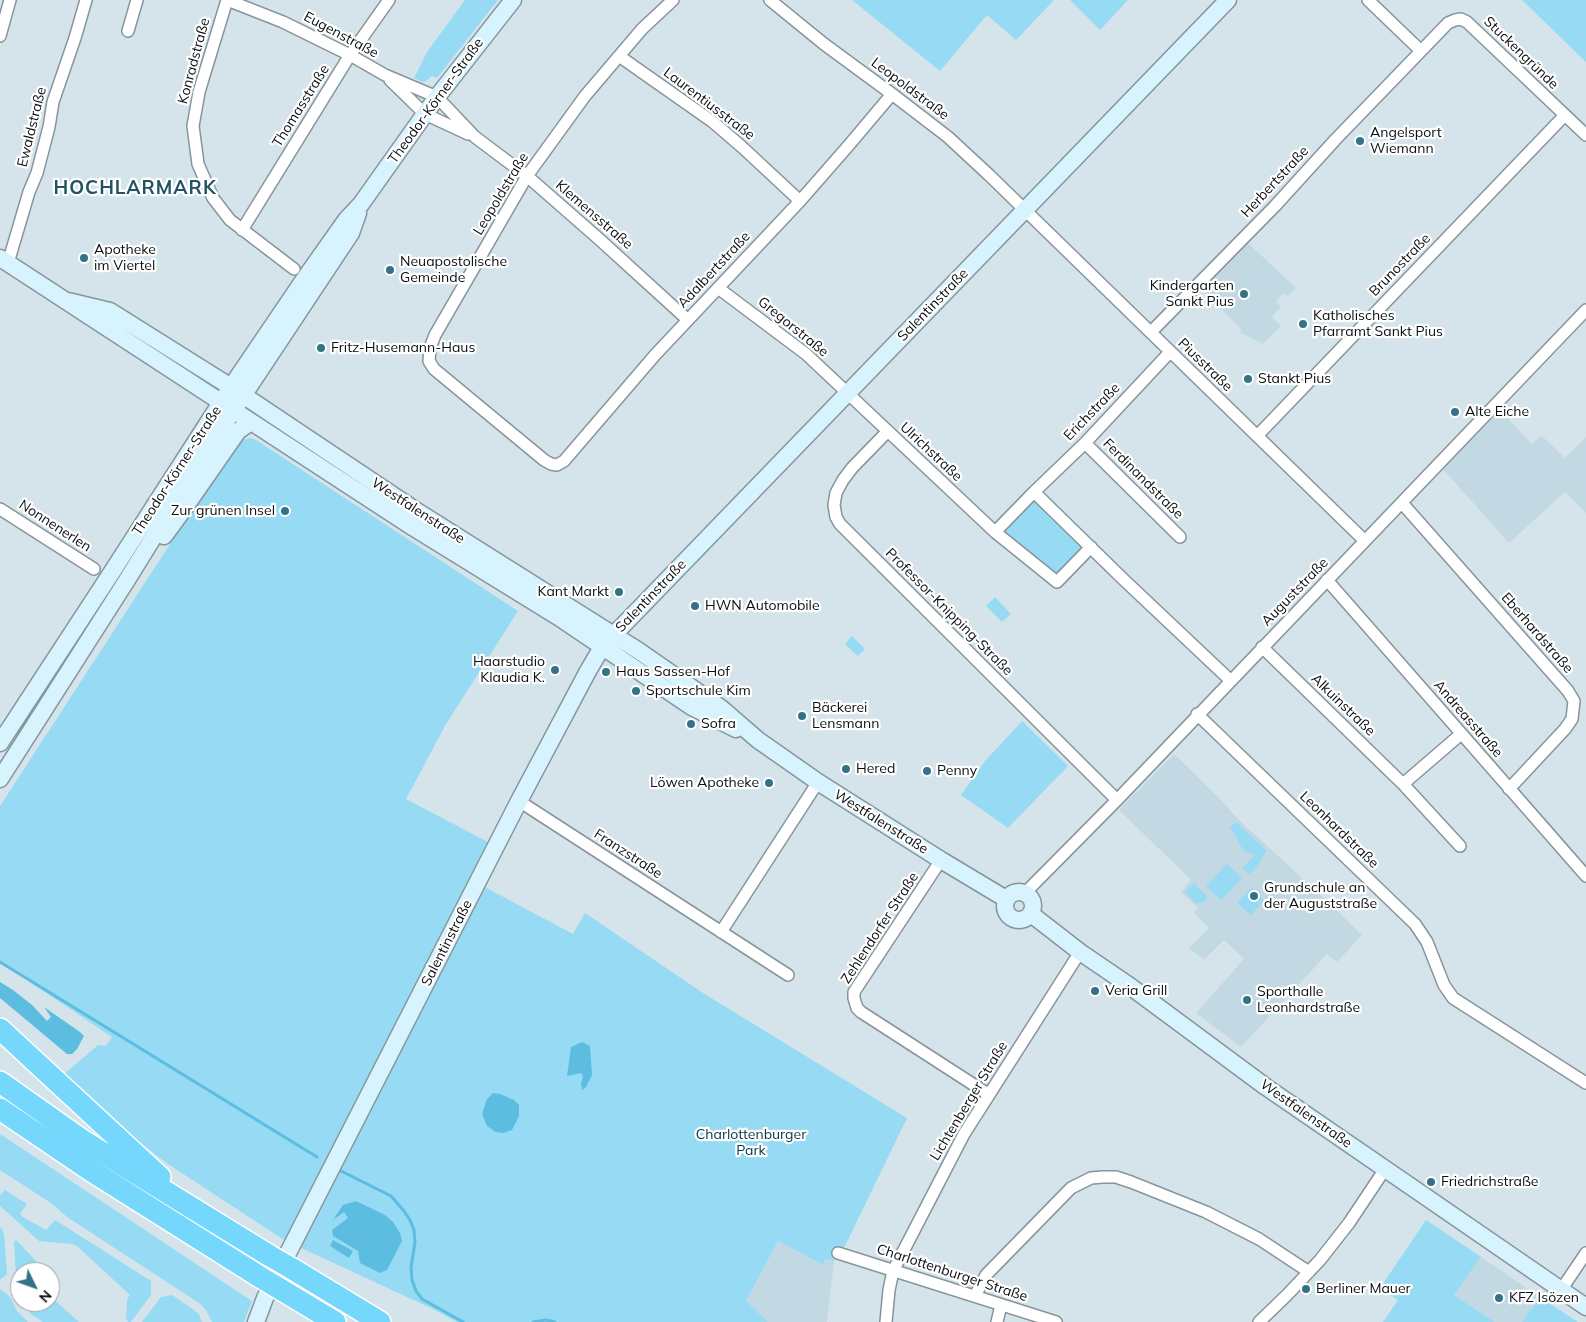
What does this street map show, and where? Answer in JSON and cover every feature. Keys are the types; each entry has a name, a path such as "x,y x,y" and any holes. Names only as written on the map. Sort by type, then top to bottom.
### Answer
{"highway":[{"path":"0,1029 166,1183 229,1231"},
{"path":"0,1082 86,1142 380,1322"},
{"path":"0,1109 90,1170 335,1322"}],"main road":[{"name":"Theodor-Körner-Straße","path":"0,743 110,574 237,391 346,220 361,204 425,114 512,0"},
{"name":"Salentinstraße","path":"256,1322 266,1298 519,801 588,671 608,641 1228,0"},
{"name":"Westfalenstraße","path":"4,260 414,528 562,620 608,641"},
{"name":"Westfalenstraße","path":"68,301 110,311 237,391 608,641 721,708 758,740 818,782 1006,899"},
{"name":"Theodor-Körner-Straße","path":"0,779 127,580 179,493 227,406"},
{"name":"Theodor-Körner-Straße","path":"127,580 182,513 238,431 251,422"},
{"path":"1013,893 1025,893 1032,902 1031,914 1020,921 1011,919 1005,912 1006,899 1013,893"},
{"name":"Westfalenstraße","path":"1031,914 1080,952 1127,984 1266,1087 1586,1307"}],"street":[{"path":"0,36 10,0"},
{"name":"Ewaldstraße","path":"4,260 37,173 49,127 53,102 86,0"},
{"path":"128,31 136,0"},
{"name":"Eugenstraße","path":"227,0 283,22 350,55 385,76 437,98"},
{"name":"Konradstraße","path":"227,0 199,92 193,126 198,164 213,198 230,220 294,269"},
{"name":"Thomasstraße","path":"242,230 350,55 389,0"},
{"name":"Leopoldstraße","path":"557,465 544,460 434,369 430,361 430,348 435,335 527,176 584,96 642,29 673,0"},
{"name":"Leopoldstraße","path":"770,0 824,44 948,137 1025,210"},
{"path":"1368,0 1421,51"},
{"name":"Stuckengründe","path":"1421,51 1448,23 1462,19 1586,135"},
{"name":"Herbertstraße","path":"1151,332 1275,206 1335,140 1421,51"},
{"name":"Laurentiusstraße","path":"619,56 713,122 800,201"},
{"name":"Eugenstraße","path":"385,76 425,114"},
{"name":"Adalbertstraße","path":"557,465 564,460 655,355 800,201 892,94"},
{"name":"Klemensstraße","path":"437,98 476,137 527,176 688,320"},
{"name":"Klemensstraße","path":"425,114 476,137"},
{"name":"Brunostraße","path":"1257,436 1565,115"},
{"name":"Piusstraße","path":"1025,210 1365,542"},
{"name":"Gregorstraße","path":"718,288 806,354 846,394"},
{"name":"Auguststraße","path":"1025,893 1117,800 1197,714 1365,542 1586,310"},
{"name":"Erichstraße","path":"1034,492 1085,443 1170,352"},
{"name":"Ulrichstraße","path":"846,394 995,532 1057,582 1091,547"},
{"name":"Professor-Knipping-Straße","path":"887,432 852,468 836,493 834,505 836,517 840,524 1117,800"},
{"name":"Ferdinandstraße","path":"1085,443 1180,537"},
{"path":"995,532 1034,492 1230,680"},
{"name":"Eberhardstraße","path":"1402,503 1568,691 1574,701 1572,720 1509,789"},
{"name":"Nonnenerlen","path":"0,508 94,569"},
{"name":"Andreasstraße","path":"1327,580 1586,876"},
{"name":"Alkuinstraße","path":"1262,647 1404,784 1460,846"},
{"name":"Leonhardstraße","path":"1197,714 1414,924 1427,942 1444,985 1453,998 1586,1083"},
{"path":"1404,784 1461,734"},
{"path":"721,932 818,782"},
{"name":"Franzstraße","path":"519,801 788,975"},
{"name":"Zehlendorfer Straße","path":"941,860 854,992 854,998 857,1008 861,1012 988,1094"},
{"name":"Lichtenberger Straße","path":"886,1322 893,1270 964,1134 1080,952"},
{"path":"1259,1322 1309,1272 1349,1223 1385,1169"},
{"path":"975,1296 986,1275 1071,1188 1091,1178 1103,1177 1116,1177 1131,1182 1206,1212 1259,1239 1309,1272"},
{"name":"Charlottenburger Straße","path":"838,1253 1056,1322"},
{"path":"1561,1290 1586,1253"},
{"path":"997,1322 1001,1304"}],"shaded area":[{"name":"Kindergarten Sankt Pius","path":"1248,243 1296,288 1288,296 1284,293 1276,302 1281,307 1272,317 1281,326 1263,344 1240,332 1242,330 1202,290"},
{"path":"1499,409 1532,444 1541,435 1565,458 1586,437 1586,513 1565,492 1509,543 1442,468"},
{"name":"Grundschule an der Auguststraße","path":"1174,754 1238,819 1362,935 1337,962 1327,954 1241,1047 1196,1013 1244,959 1224,940 1204,960 1189,948 1209,928 1194,913 1198,908 1181,892 1191,880 1119,810"},
{"path":"0,982 32,1005 47,1021 51,1017 44,1007 80,1032 84,1036 77,1049 72,1054 67,1054 0,998"},
{"path":"582,1042 590,1046 592,1075 586,1087 582,1090 583,1076 581,1073 567,1076 571,1047"},
{"path":"493,1093 514,1100 519,1105 519,1116 512,1130 503,1133 496,1132 487,1126 482,1114 487,1099"},
{"path":"356,1201 385,1215 393,1222 400,1233 402,1241 387,1270 380,1273 360,1263 358,1251 333,1236 332,1230 348,1218 344,1212 333,1220 343,1205"},
{"path":"333,1240 353,1251 349,1258 330,1246"},
{"path":"778,1241 823,1265 825,1259 834,1261 827,1322 768,1322 746,1301"},
{"path":"1481,1257 1540,1297 1522,1322 1495,1322 1454,1295"}],"green space":[{"path":"465,0 498,0 437,78 432,76 422,82 414,78 427,52"},
{"path":"852,0 1054,0 1016,40 987,15 940,71"},
{"path":"1070,0 1128,0 1100,30"},
{"path":"1522,0 1586,0 1586,62"},
{"name":"Charlottenburger Park","path":"250,438 256,440 518,611 446,724 406,799 488,842 389,1036 401,1042 481,885 573,934 585,913 703,993 907,1118 845,1246 834,1261 825,1259 823,1265 778,1241 746,1301 768,1322 457,1322 284,1240 168,1164 116,1125 63,1075 98,1045 106,1046 112,1037 0,962 0,806 196,504 239,443"},
{"path":"1031,502 1038,502 1082,546 1082,550 1058,575 1055,575 1003,533"},
{"path":"995,597 1011,614 1002,622 986,606"},
{"path":"852,636 865,649 858,656 845,644"},
{"path":"1022,721 1068,766 1008,828 961,795 985,761"},
{"path":"1236,822 1267,851 1262,857 1263,859 1250,874 1242,868 1255,855 1245,851 1229,828"},
{"path":"1227,864 1242,878 1221,900 1206,886"},
{"path":"1194,883 1207,896 1206,900 1202,903 1196,903 1185,892"},
{"path":"1251,888 1264,900 1251,915 1237,903"},
{"path":"0,1134 252,1301 244,1322 212,1322 206,1310 199,1303 67,1217 51,1203 0,1170"},
{"path":"5,1190 27,1204 20,1214 23,1217 46,1230 55,1220 151,1281 151,1295 131,1322 128,1322 126,1318 127,1299 130,1295 77,1246 39,1241 0,1206 0,1195"},
{"path":"1426,1220 1481,1257 1454,1295 1495,1322 1383,1322 1398,1300 1380,1288"},
{"path":"0,1227 4,1234 7,1274 0,1280"},
{"path":"16,1240 37,1262 15,1262 14,1242"},
{"path":"0,1289 10,1297 10,1312 18,1312 28,1322 0,1322"},
{"path":"172,1295 199,1314 202,1322 142,1322 161,1297"},
{"path":"1540,1297 1578,1322 1522,1322"},
{"path":"60,1305 79,1322 43,1322 30,1312 60,1312"}],"waterway":[{"path":"0,962 317,1157"},
{"path":"339,1170 391,1196 404,1211 414,1230 415,1243 411,1267 412,1280 416,1291 422,1299 463,1322"},
{"path":"533,1322 546,1320 555,1322"}],"place":[{"name":"Angelsport Wiemann","path":"1360,141"},
{"name":"Apotheke im Viertel","path":"84,258"},
{"name":"Neuapostolische Gemeinde","path":"390,270"},
{"name":"Kindergarten Sankt Pius","path":"1244,294"},
{"name":"Katholisches Pfarramt Sankt Pius","path":"1303,324"},
{"name":"Fritz-Husemann-Haus","path":"321,348"},
{"name":"Stankt Pius","path":"1248,379"},
{"name":"Alte Eiche","path":"1455,412"},
{"name":"Zur grünen Insel","path":"285,511"},
{"name":"Kant Markt","path":"619,592"},
{"name":"HWN Automobile","path":"695,606"},
{"name":"Haarstudio Klaudia K.","path":"555,670"},
{"name":"Haus Sassen-Hof","path":"606,672"},
{"name":"Sportschule Kim","path":"636,691"},
{"name":"Bäckerei Lensmann","path":"802,716"},
{"name":"Sofra","path":"691,724"},
{"name":"Hered","path":"846,769"},
{"name":"Penny","path":"927,771"},
{"name":"Löwen Apotheke","path":"769,783"},
{"name":"Grundschule an der Auguststraße","path":"1254,896"},
{"name":"Veria Grill","path":"1095,991"},
{"name":"Sporthalle Leonhardstraße","path":"1247,1000"},
{"name":"Friedrichstraße","path":"1431,1182"},
{"name":"Berliner Mauer","path":"1306,1289"},
{"name":"KFZ Isözen","path":"1499,1298"}],"district":[{"name":"HOCHLARMARK","path":"135,188"}]}
